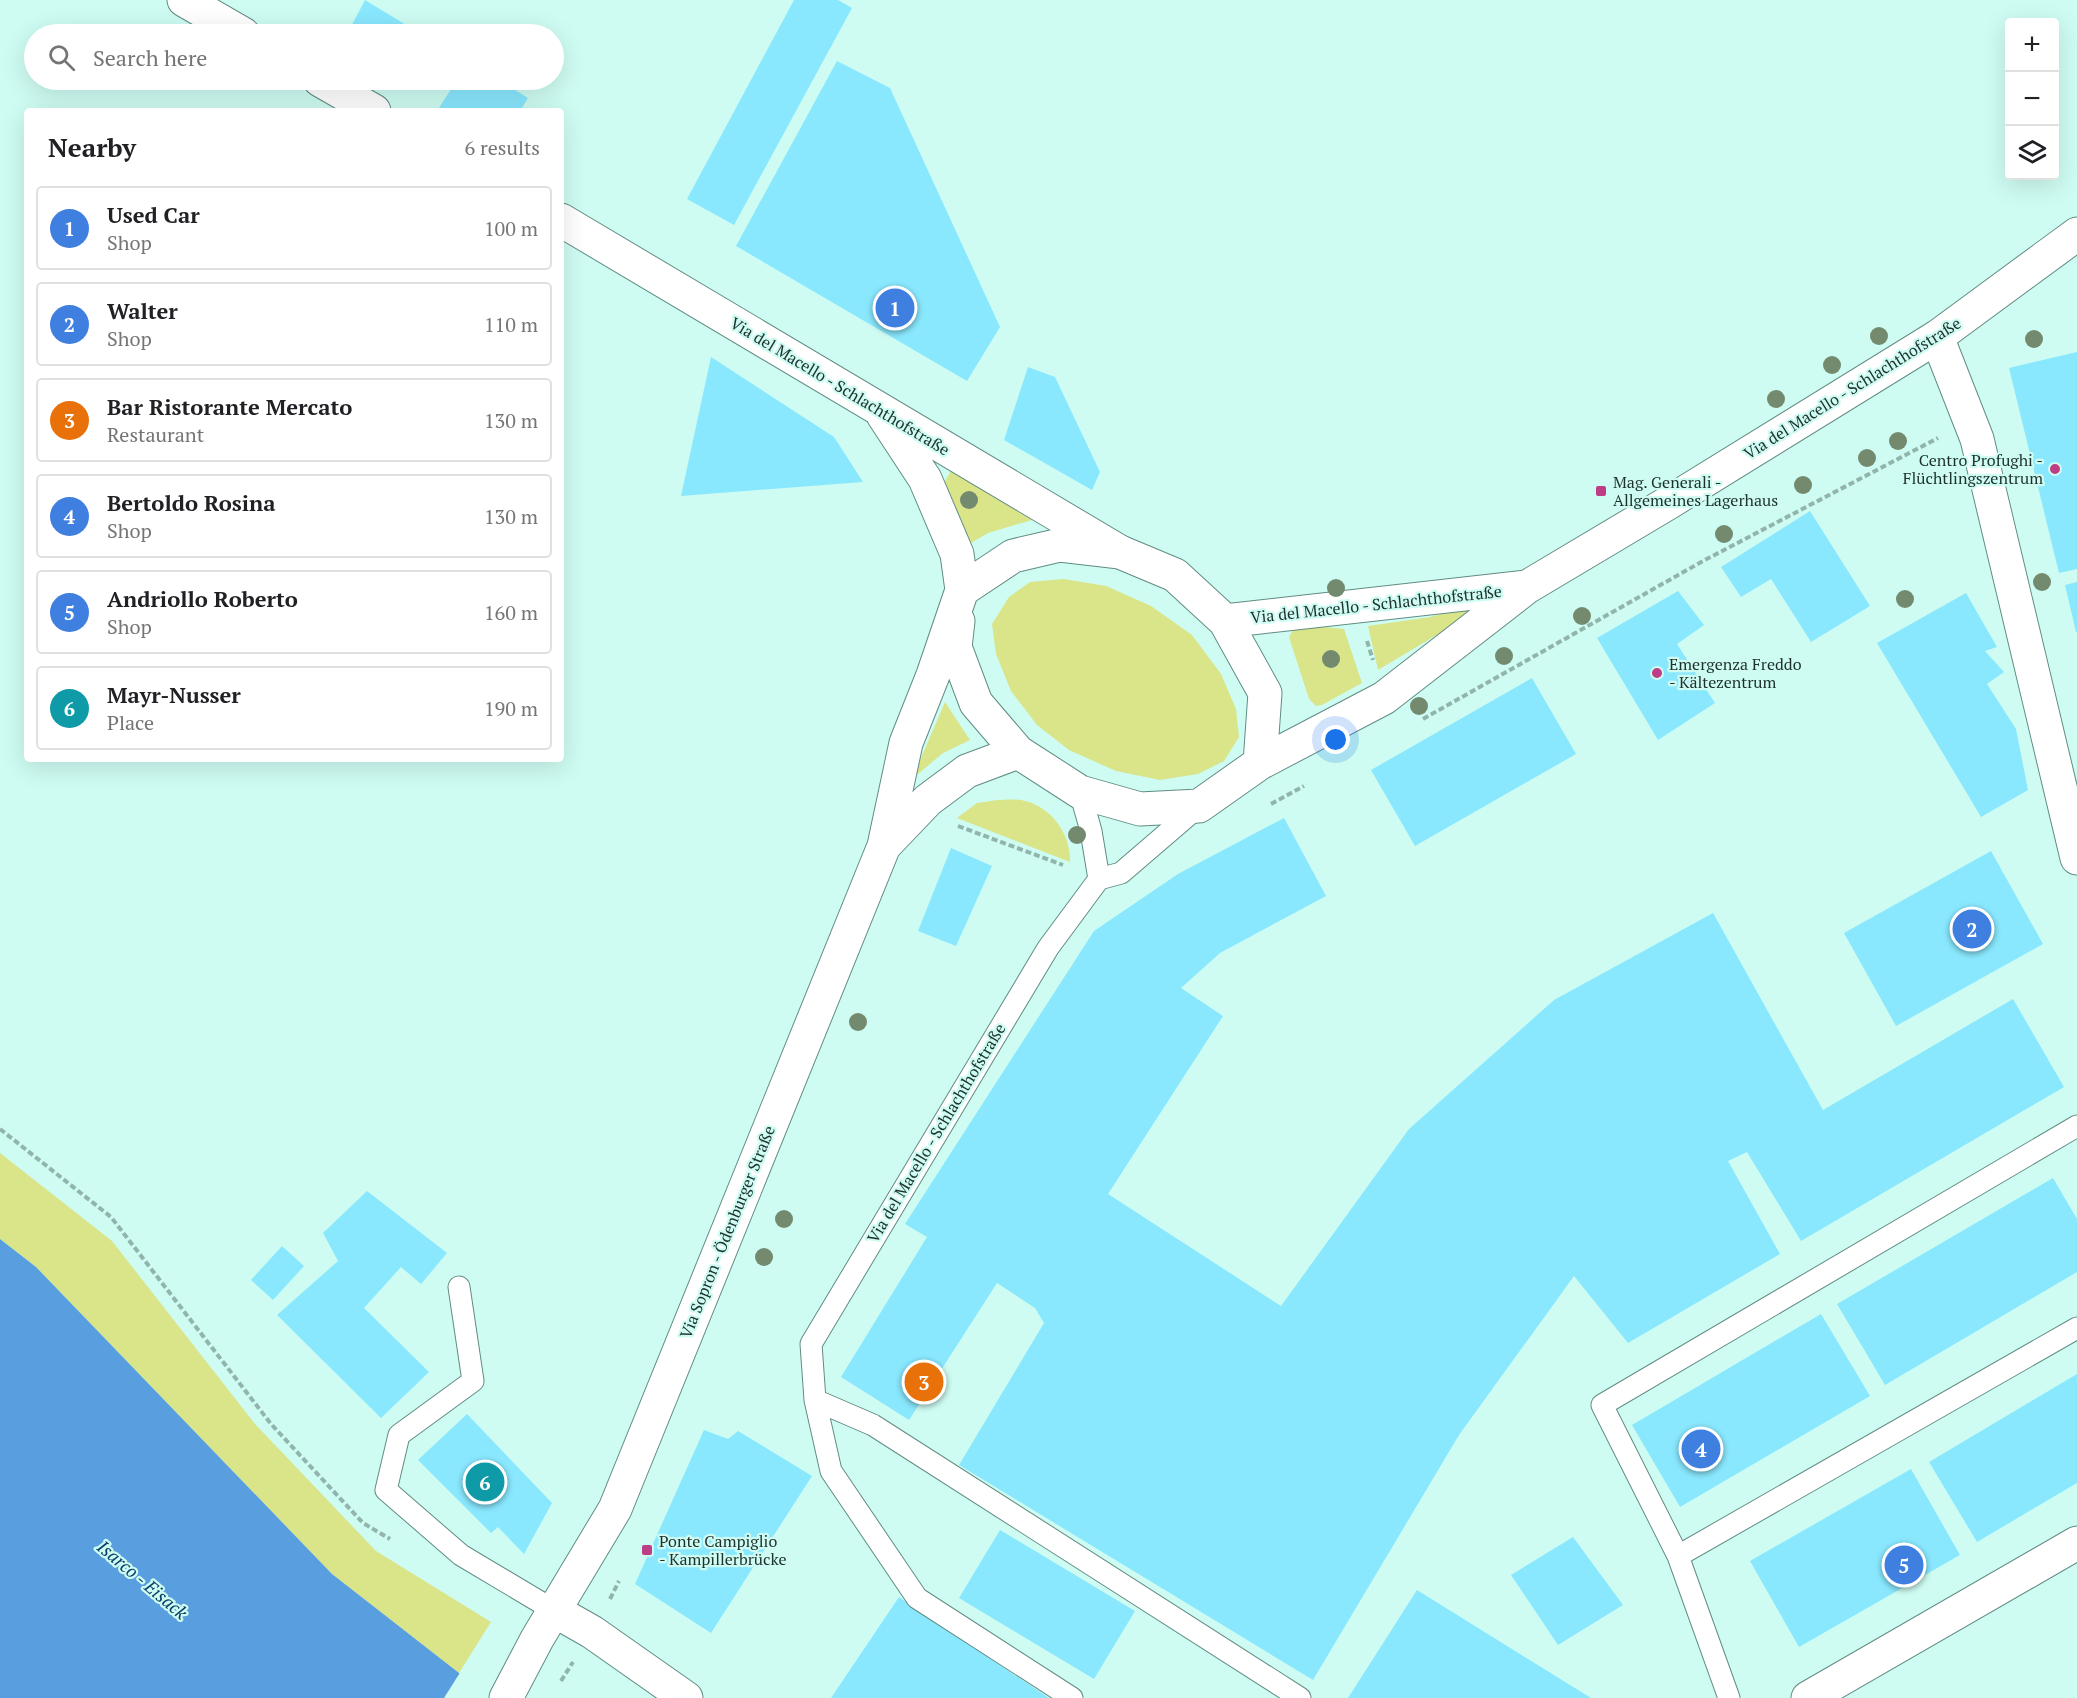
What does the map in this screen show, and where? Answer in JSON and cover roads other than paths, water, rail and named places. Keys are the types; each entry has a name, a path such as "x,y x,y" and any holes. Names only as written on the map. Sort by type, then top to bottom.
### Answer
{"street":[{"path":"184,0 226,24"},
{"path":"337,90 369,108"},
{"name":"Via del Macello - Schlachthofstraße","path":"564,222 1120,552 1175,574 1225,621 1265,693 1260,763"},
{"name":"Via del Macello - Schlachthofstraße","path":"1199,807 1260,763 1384,698 1527,587 1937,337 2077,234"},
{"path":"1937,337 1977,439 2077,858"},
{"path":"878,409 925,479 957,554 962,590 955,646 976,703 1018,752 1080,792 1140,809 1199,807"},
{"name":"Via del Macello - Schlachthofstraße","path":"962,590 1013,556 1060,545 1120,552"},
{"name":"Via del Macello - Schlachthofstraße","path":"1225,621 1527,587"},
{"path":"884,846 906,743 933,675 962,590"},
{"path":"884,846 928,800 967,771 1018,752"},
{"name":"Via Sopron - Ödenburger Straße","path":"506,1698 537,1639 615,1509 884,846"},
{"path":"1808,1698 2077,1543"},
{"path":"555,1611 591,1632 686,1698"}],"lane":[{"path":"1080,792 1091,831 1099,879 1121,873 1199,807"},
{"name":"Via del Macello - Schlachthofstraße","path":"1072,1698 917,1598 831,1471 815,1400 811,1344 1048,948 1099,879"},
{"path":"1729,1698 1678,1556 1602,1405 2077,1126"},
{"path":"459,1287 473,1381 399,1435 386,1490 461,1556 555,1611"},
{"path":"1678,1556 2077,1328"},
{"path":"815,1400 873,1425 1300,1698"}],"water":[{"name":"Isarco - Eisack","path":"0,1239 36,1267 332,1574 459,1673 505,1698 0,1698"}],"place":[{"name":"Used Car","path":"895,308"},
{"name":"Centro Profughi - Flüchtlingszentrum","path":"2055,469"},
{"name":"Mag. Generali - Allgemeines Lagerhaus","path":"1601,491"},
{"name":"Emergenza Freddo - Kältezentrum","path":"1657,673"},
{"name":"Walter","path":"1972,929"},
{"name":"Bar Ristorante Mercato","path":"924,1382"},
{"name":"Bertoldo Rosina","path":"1701,1449"},
{"name":"Mayr-Nusser","path":"485,1482"},
{"name":"Ponte Campiglio - Kampillerbrücke","path":"647,1550"},
{"name":"Andriollo Roberto","path":"1904,1565"}]}
